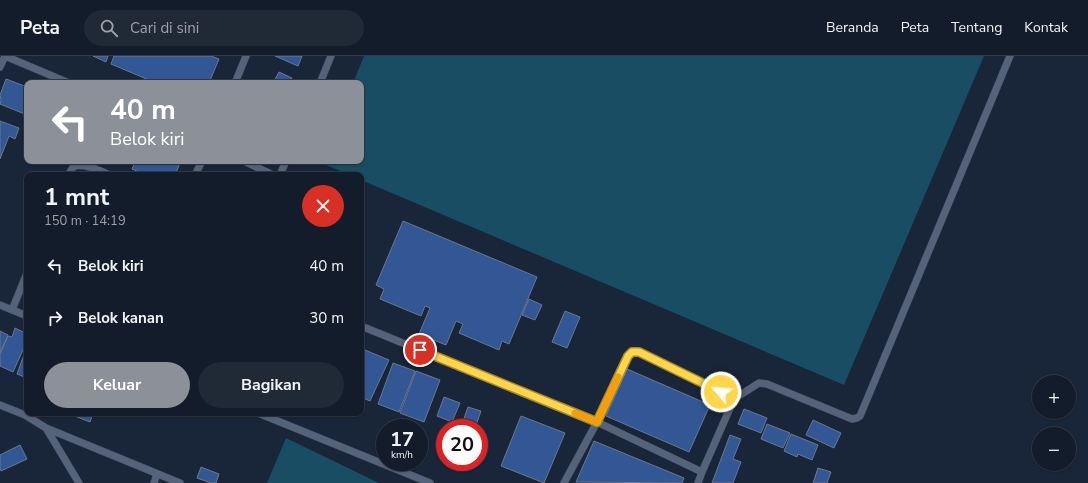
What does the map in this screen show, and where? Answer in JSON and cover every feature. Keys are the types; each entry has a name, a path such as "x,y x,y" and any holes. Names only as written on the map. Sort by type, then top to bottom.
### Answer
{"lane":[{"path":"0,67 5,56 62,80"},
{"path":"236,80 246,56"},
{"path":"321,80 331,56"},
{"path":"698,483 734,399 759,382 852,418 857,418 860,416 1010,56"},
{"path":"250,164 267,172"},
{"path":"70,172 74,166 81,165 102,172"},
{"path":"12,310 24,280"},
{"path":"0,305 24,315"},
{"path":"364,327 597,422 702,472"},
{"path":"566,483 628,356 632,352 639,352 734,399"},
{"path":"0,405 24,415"},
{"path":"27,416 46,428 180,483"},
{"path":"265,416 430,483"},
{"path":"46,428 80,483"},
{"path":"154,483 157,474"}],"water":[{"path":"364,56 984,56 844,385 364,181 364,172 343,172 324,164 364,164 364,80 354,80"},
{"path":"286,438 379,483 267,483"}],"building":[{"path":"93,56 108,56 106,62"},
{"path":"114,56 211,56 219,59 210,80 149,80 111,64"},
{"path":"275,56 302,56 298,66"},
{"path":"279,72 292,78 291,80 275,80"},
{"path":"6,79 24,86 24,114 0,104 0,95"},
{"path":"0,121 19,128 15,139 9,136 0,159"},
{"path":"134,164 180,164 176,172 139,172 132,169"},
{"path":"403,221 537,277 509,344 502,341 499,350 459,333 463,324 456,321 446,345 419,334 430,308 425,306 421,316 380,299 384,289 376,285"},
{"path":"529,299 542,305 535,320 522,315"},
{"path":"565,311 580,317 567,348 552,342"},
{"path":"15,328 24,332 24,348 13,372 0,366 0,354 8,336 12,337"},
{"path":"0,331 8,335 0,353"},
{"path":"365,350 389,360 370,401 364,398"},
{"path":"24,355 24,377 17,374"},
{"path":"393,363 415,371 399,412 378,404"},
{"path":"627,369 710,405 689,452 606,416"},
{"path":"416,371 440,380 425,419 416,419 400,413"},
{"path":"444,397 460,403 453,419 444,419 437,416"},
{"path":"468,407 481,411 478,419 464,419"},
{"path":"744,409 767,418 761,433 738,424"},
{"path":"75,416 92,416 90,422"},
{"path":"521,416 565,433 544,483 501,466"},
{"path":"813,420 841,433 834,448 806,435"},
{"path":"767,424 790,433 783,448 761,439"},
{"path":"791,434 818,445 812,460 798,454 797,457 784,451"},
{"path":"730,435 741,439 733,459 741,462 733,483 712,483"},
{"path":"594,441 684,478 682,483 576,482"},
{"path":"20,445 27,459 1,471 0,455"},
{"path":"201,467 219,474 216,483 211,483 197,478"},
{"path":"818,468 831,472 827,483 813,483"}],"slow traffic":[{"path":"575,413 597,422 618,377"}],"route":[{"path":"420,350 597,422 628,356 632,352 639,352 721,392"}]}
